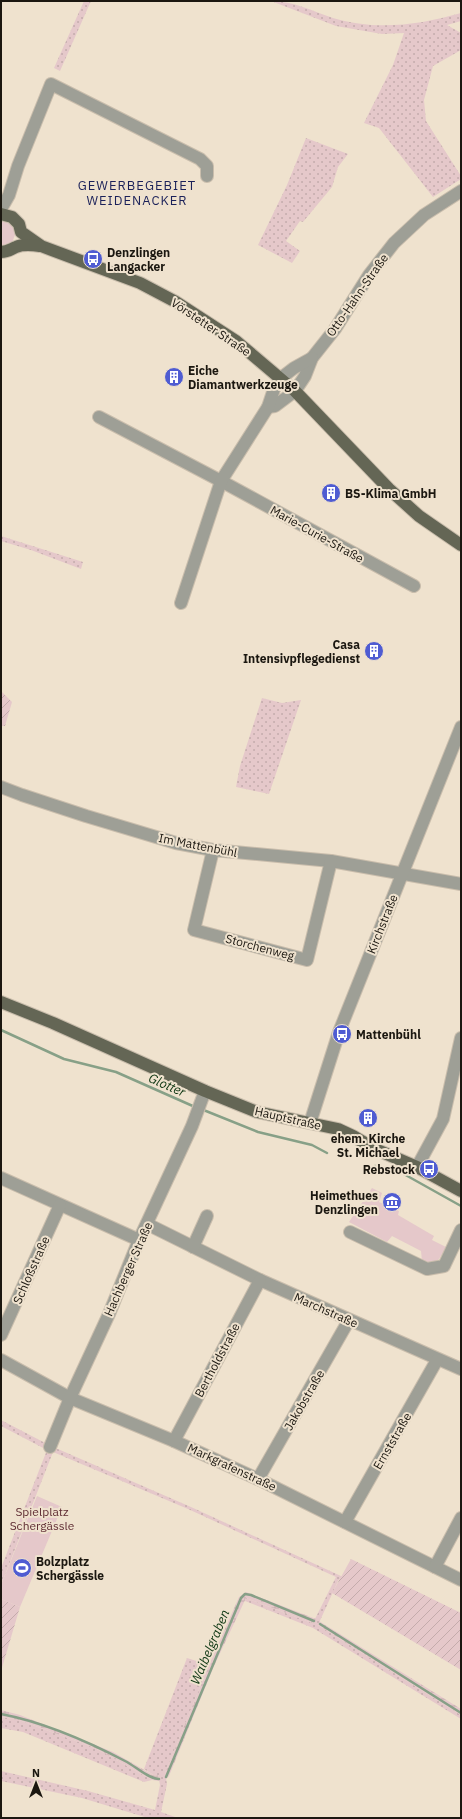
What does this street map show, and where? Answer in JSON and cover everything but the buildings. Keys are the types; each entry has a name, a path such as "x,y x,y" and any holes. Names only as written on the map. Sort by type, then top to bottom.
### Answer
{"main road":[{"name":"Vörstetter Straße","path":"7,216 19,224 21,232 41,246 122,275 159,292 226,334 295,390 389,489 419,516 461,546"},
{"path":"16,247 20,240 21,232"},
{"name":"Vörstetter Straße","path":"1,252 10,251 16,247 41,246"},
{"name":"Hauptstraße","path":"1,1002 53,1023 205,1091 257,1112 343,1131 375,1149 416,1166 461,1192"}],"street":[{"path":"7,216 9,195 18,166 52,84 200,159 207,166 207,176"},
{"name":"Otto-Hahn-Straße","path":"312,358 336,329 369,276 394,243 424,215 461,191"},
{"path":"1,209 9,195"},
{"path":"181,604 221,481 268,407 274,389 281,378 294,368 312,358"},
{"path":"268,407 275,406 295,390 304,376 312,358"},
{"name":"Marie-Curie-Straße","path":"99,417 221,481 414,586"},
{"name":"Kirchstraße","path":"310,1123 338,1032 461,727"},
{"name":"Im Mattenbühl","path":"1,786 22,795 139,833 213,850 331,861 461,884"},
{"name":"Storchenweg","path":"213,850 194,930 307,960 331,861"},
{"path":"416,1166 444,1119 461,1038"},
{"name":"Hachberger Straße","path":"50,1447 70,1398 109,1314 139,1240 199,1108 205,1091"},
{"path":"1,1178 139,1240"},
{"name":"Schloßstraße","path":"1,1335 60,1205"},
{"path":"193,1247 207,1216"},
{"name":"Marchstraße","path":"147,1224 260,1280 437,1360 461,1369"},
{"path":"350,1232 427,1269 444,1266 461,1230"},
{"name":"Bertholdstraße","path":"174,1440 260,1280"},
{"name":"Jakobstraße","path":"258,1479 349,1320"},
{"name":"Markgrafenstraße","path":"1,1360 70,1398 174,1440 258,1479 461,1580"},
{"name":"Ernststraße","path":"345,1522 437,1360"},
{"path":"435,1567 461,1518"}],"green space":[{"path":"84,1 91,1 60,71 54,68"},
{"path":"271,1 279,1 303,7 333,18 365,24 397,25 429,21 461,13 461,21 447,25 461,33 461,50 433,66 424,100 426,121 461,176 461,179 433,197 379,128 364,123 393,65 404,33 382,34 336,26"},
{"path":"306,138 348,154 338,167 332,187 303,222 300,221 286,241 300,251 292,263 258,245 287,185"},
{"path":"1,220 10,223 16,232 12,243 1,248"},
{"path":"1,536 83,562 81,569 31,550 1,541"},
{"path":"1,691 12,702 5,726 1,726"},
{"path":"262,698 282,703 301,700 269,794 236,787 240,766"},
{"path":"372,1188 382,1193 379,1202 399,1211 398,1215 434,1236 432,1240 446,1247 437,1261 422,1261 421,1251 392,1236 387,1242 349,1222"},
{"path":"1,1420 51,1446 191,1507 341,1576 342,1577 338,1581 318,1625 461,1715 461,1719 313,1628 245,1601 246,1598 312,1623 336,1577 188,1509 53,1452 1,1585 1,1568 47,1450 1,1426"},
{"name":"Spielplatz Schergässle","path":"37,1496 62,1507 20,1607 1,1599 1,1585"},
{"path":"351,1559 461,1613 461,1670 332,1593"},
{"path":"246,1592 316,1619 312,1623 246,1598 214,1666 169,1776 166,1779 165,1773 209,1665 239,1597"},
{"path":"1,1599 20,1607 1,1671"},
{"path":"319,1621 461,1709 461,1715 318,1625"},
{"path":"187,1658 209,1665 165,1773 167,1784 161,1812 178,1818 148,1818 82,1798 1,1781 1,1771 88,1791 155,1810 160,1785 158,1775 155,1776 144,1769"},
{"path":"1,1710 20,1715 113,1752 155,1776 158,1775 159,1781 152,1780 95,1748 19,1720 1,1717"},
{"path":"1,1717 19,1720 95,1748 152,1780 144,1782 23,1732 1,1728"}],"waterway":[{"name":"Glotter","path":"1,1030 64,1059 116,1072 195,1107"},
{"name":"Glotter","path":"201,1109 258,1132 312,1145 327,1153"},
{"name":"Glotter","path":"375,1166 402,1173 461,1206"},
{"name":"Waibelgraben","path":"166,1777 241,1598 245,1594 251,1595 314,1621"},
{"name":"Waibelgraben","path":"320,1624 461,1713"},
{"name":"Waibelgraben","path":"1,1714 49,1727 82,1740 127,1762 151,1777 159,1779"}],"place":[{"name":"Denzlingen Langacker","path":"93,259"},
{"name":"Eiche Diamantwerkzeuge","path":"174,377"},
{"name":"BS-Klima GmbH","path":"331,493"},
{"name":"Casa Intensivpflegedienst","path":"374,651"},
{"name":"Mattenbühl","path":"342,1034"},
{"name":"ehem. Kirche St. Michael","path":"368,1118"},
{"name":"Rebstock","path":"429,1169"},
{"name":"Heimethues Denzlingen","path":"392,1202"},
{"name":"Bolzplatz Schergässle","path":"22,1568"}],"district":[{"name":"GEWERBEGEBIET WEIDENACKER","path":"137,192"}]}
